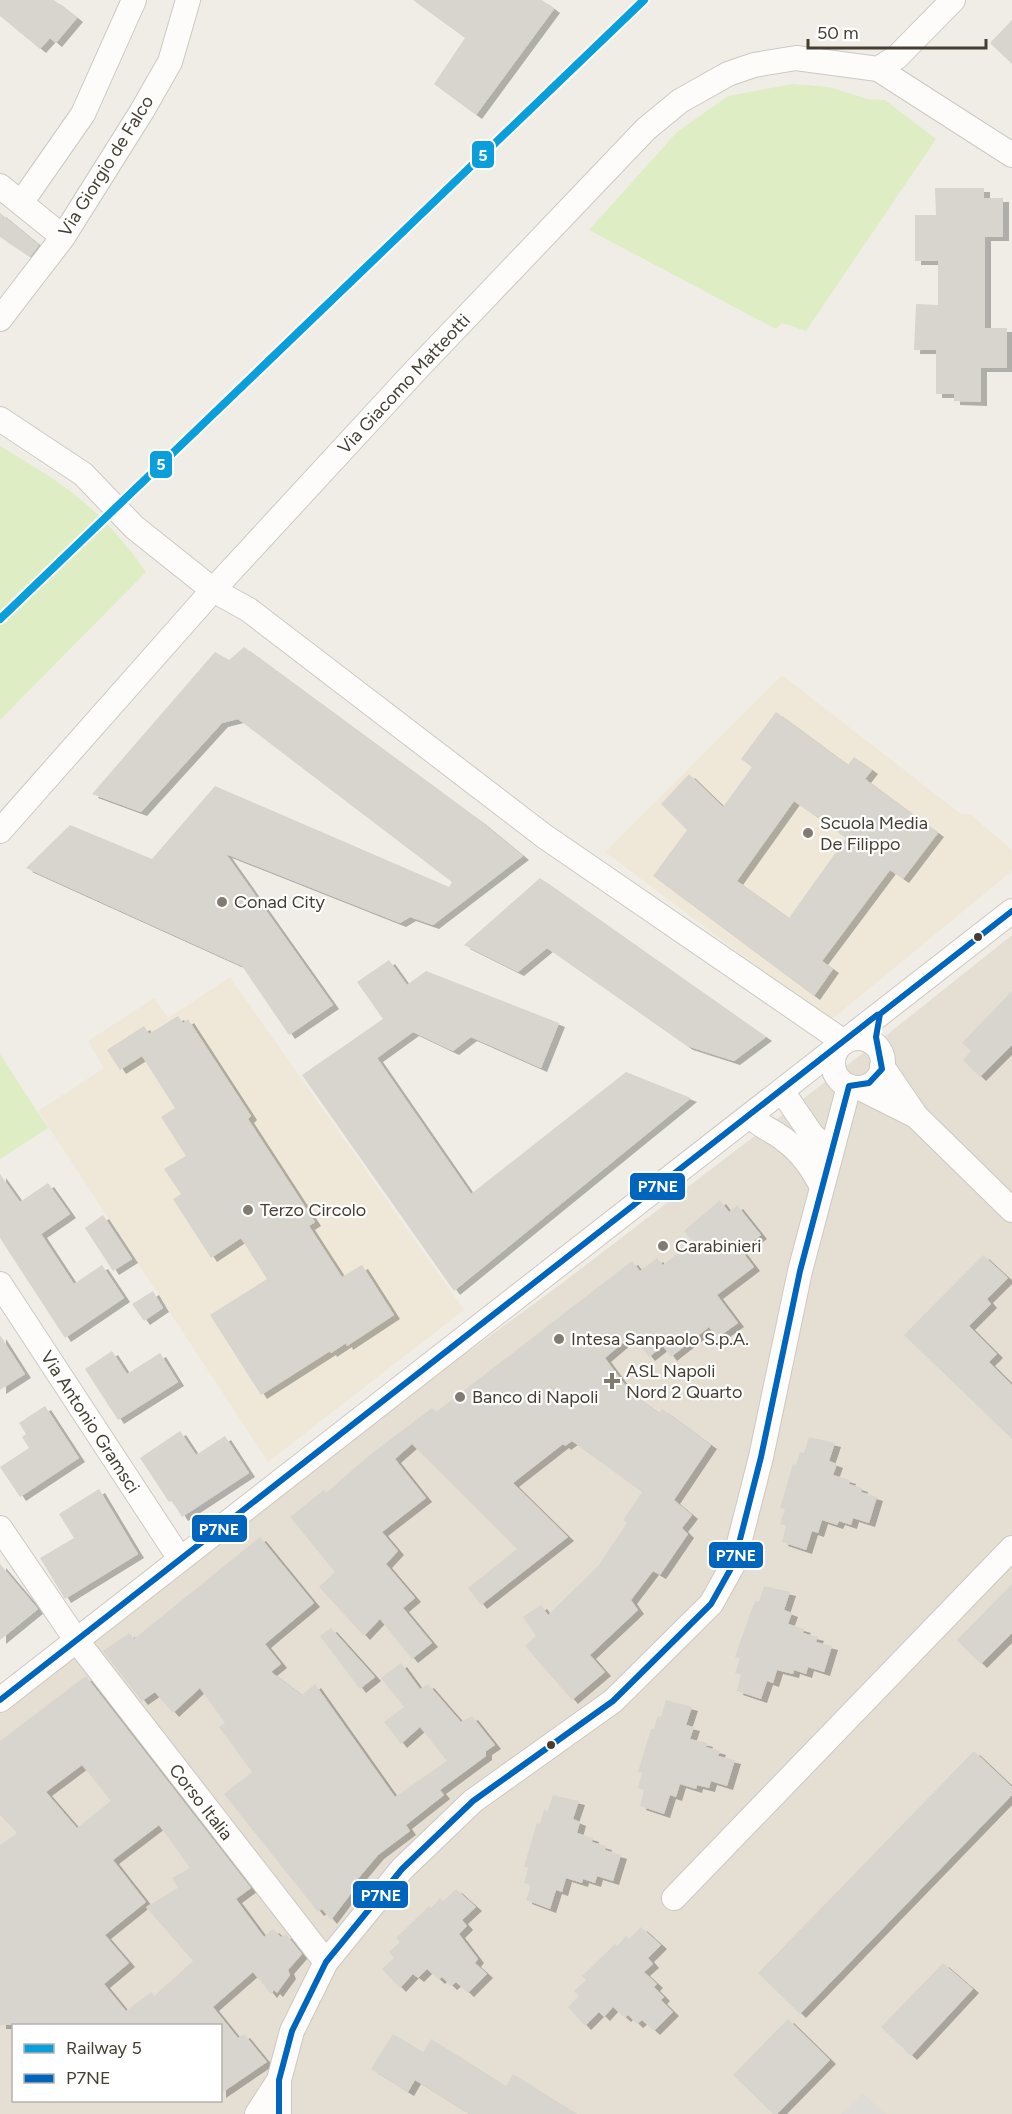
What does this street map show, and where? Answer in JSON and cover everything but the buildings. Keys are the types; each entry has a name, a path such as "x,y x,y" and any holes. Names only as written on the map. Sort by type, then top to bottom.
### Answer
{"street":[{"path":"21,203 83,114 134,0"},
{"name":"Via Giorgio de Falco","path":"0,319 63,237 170,62 188,0"},
{"path":"953,0 897,57 878,69 1012,155"},
{"name":"Via Giacomo Matteotti","path":"0,831 213,590 415,371 638,138 680,101 728,74 754,65 796,58 878,69"},
{"path":"0,186 63,237"},
{"path":"0,419 83,474 134,527 213,590 249,610 544,836 844,1042"},
{"path":"0,1700 1012,911"},
{"path":"854,1087 870,1084 879,1076 875,1028 880,1014"},
{"path":"916,1116 841,1082 833,1065 833,1056 844,1042 861,1038 879,1056 916,1116 1012,1210"},
{"path":"279,2114 279,2080 292,2031 326,1962 402,1869 473,1801 613,1701 711,1604 734,1563 759,1466 800,1271 831,1153 854,1087"},
{"path":"782,1090 812,1135 831,1153"},
{"path":"751,1116 759,1125 786,1140 813,1169 822,1187"},
{"name":"Via Antonio Gramsci","path":"0,1284 180,1559"},
{"name":"Corso Italia","path":"0,1528 77,1641 326,1962"},
{"path":"674,1898 1012,1548"},
{"path":"257,2114 279,2080"}],"shaded area":[{"name":"Scuola Media De Filippo","path":"782,675 961,814 971,815 1012,850 1012,871 830,1021 605,852"},
{"path":"1012,935 1012,2114 0,2114 0,1704 183,1559 557,1287 888,1034"},
{"name":"Terzo Circolo","path":"230,977 464,1310 268,1462 38,1111 104,1068 88,1041 154,998 168,1018"},
{"path":"863,2093 885,2114 841,2114"}],"green space":[{"path":"793,84 829,87 867,99 885,100 936,139 806,331 782,323 776,329 589,230 677,132 728,96"},
{"path":"0,446 44,473 81,500 113,531 146,572 0,720"},
{"path":"0,1054 48,1128 0,1159"}],"rail line":[{"name":"5","path":"0,619 644,0"}],"transit line":[{"name":"P7NE","path":"279,2114 279,2080 292,2031 326,1962 402,1869 473,1801 613,1701 711,1604 734,1563 761,1457 800,1271 849,1086 869,1083 882,1069 876,1037 880,1014 1012,911"},
{"name":"P7NE","path":"0,1700 877,1015"}],"place":[{"name":"Scuola Media De Filippo","path":"808,833"},
{"name":"Conad City","path":"222,902"},
{"name":"Terzo Circolo","path":"248,1210"},
{"name":"Carabinieri","path":"663,1246"},
{"name":"Intesa Sanpaolo S.p.A.","path":"559,1339"},
{"name":"ASL Napoli Nord 2 Quarto","path":"612,1381"},
{"name":"Banco di Napoli","path":"460,1397"}]}
